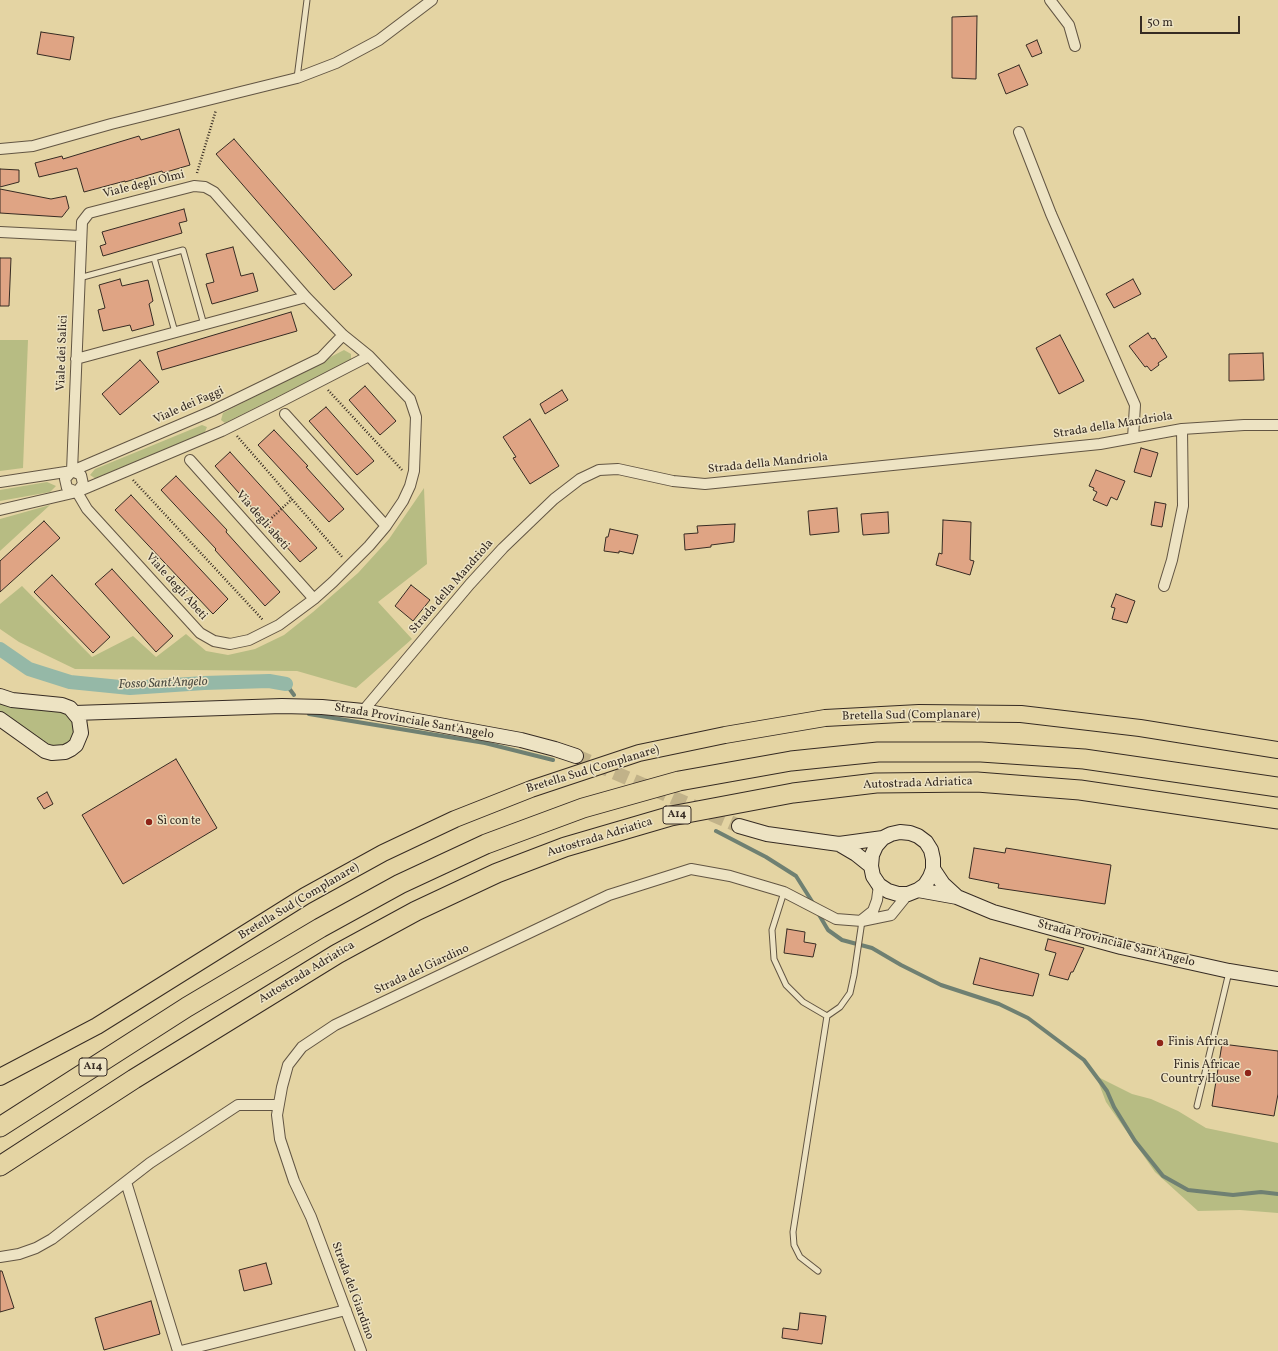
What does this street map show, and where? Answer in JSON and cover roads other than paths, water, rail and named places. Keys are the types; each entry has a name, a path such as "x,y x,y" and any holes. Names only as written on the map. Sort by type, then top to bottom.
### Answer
{"highway":[{"name":"A14","path":"0,1127 187,1007 320,928 400,884 486,844 583,808 679,781 791,761 870,753 981,752 1084,759 1278,787"},
{"name":"Autostrada Adriatica","path":"0,1166 134,1079 330,958 416,911 497,873 565,847 672,816 793,793 876,783 977,782 1080,790 1278,819"}],"main road":[{"path":"0,696 12,700 62,705 70,708 79,719 81,733"},
{"name":"Strada Provinciale Sant'Angelo","path":"75,713 282,706 322,707 363,711 520,740 576,756"},
{"path":"0,719 45,751 52,753 65,752 71,749 79,739 81,733 94,720 106,712"},
{"name":"Bretella Sud (Complanare)","path":"0,1077 97,1026 305,896 383,853 456,819 524,791 639,753 725,735 825,718 919,713 1021,714 1140,728 1278,750"},
{"name":"Strada Provinciale Sant'Angelo","path":"739,826 767,834 839,844 883,838 900,832 910,832 926,842 931,850 933,869 943,884 957,897"},
{"path":"871,866 872,855 876,846 883,838"},
{"name":"Strada Provinciale Sant'Angelo","path":"839,844 856,854 871,866 873,876 879,884 888,891 898,894 913,892 957,897 993,912 1121,948 1229,971 1278,979"},
{"path":"913,892 925,885 933,869"}],"street":[{"path":"0,149 33,146 118,122 297,78 336,63 379,40 432,0"},
{"path":"1050,0 1068,25 1075,46"},
{"path":"1019,132 1051,214 1135,406 1133,438"},
{"name":"Viale degli Olmi","path":"81,236 82,222 89,213 194,186 205,187 214,192 306,297 342,335"},
{"path":"0,232 81,236"},
{"name":"Viale dei Salici","path":"72,471 81,236"},
{"path":"76,359 306,297"},
{"path":"285,414 386,526 403,501 410,486 414,471 416,417 410,399 369,356 342,335"},
{"name":"Viale dei Faggi","path":"0,482 72,471 212,411 321,358 342,335"},
{"path":"0,510 77,492 222,431 369,356"},
{"name":"Strada della Mandriola","path":"363,711 470,584 503,548 554,499 580,479 599,470 618,469 673,481 705,484 1100,444 1182,429 1244,425 1278,425"},
{"path":"1164,586 1172,560 1183,506 1182,429"},
{"name":"Via degli abeti","path":"190,460 314,599"},
{"path":"72,471 81,476 83,484 77,492"},
{"name":"Viale degli Abeti","path":"77,492 87,509 200,633 214,641 230,644 249,640 279,625 314,599 369,546 386,526"},
{"name":"Strada del Giardino","path":"361,1351 311,1217 294,1181 280,1139 277,1115 282,1087 288,1065 302,1047 335,1025 609,895 691,869 730,876 784,892 836,919 862,921 891,915 913,892"},
{"path":"862,921 873,911 877,900 879,884"},
{"path":"0,1257 19,1254 36,1248 52,1239 150,1163 238,1105 278,1105"},
{"path":"126,1182 178,1351"},
{"path":"182,1351 346,1310"}],"lane":[{"path":"297,78 307,0"},
{"path":"79,278 183,250 204,325"},
{"path":"154,258 175,332"},
{"path":"784,892 772,930 774,959 786,985 803,1002 827,1016"},
{"path":"818,1270 800,1257 794,1245 792,1232 827,1016 840,1007 850,993 862,921"},
{"path":"1197,1106 1229,971"}],"waterway":[{"name":"Fosso Sant'Angelo","path":"0,649 29,669 70,682 130,688 204,683 269,681 286,684"},
{"path":"286,684 294,695"},
{"path":"309,714 485,743 553,760"},
{"path":"716,831 766,857 796,876 813,903"},
{"path":"818,913 828,930 842,940 872,948 901,965 941,985 999,1004 1028,1018 1084,1060 1107,1091 1114,1107 1135,1141 1163,1176 1188,1190 1233,1195 1261,1192 1278,1194"}],"tunnel":[{"path":"576,756 739,826"}],"place":[{"name":"Sì con te","path":"149,822"},
{"name":"Finis Africa","path":"1160,1043"},
{"name":"Finis Africae Country House","path":"1248,1073"}]}
